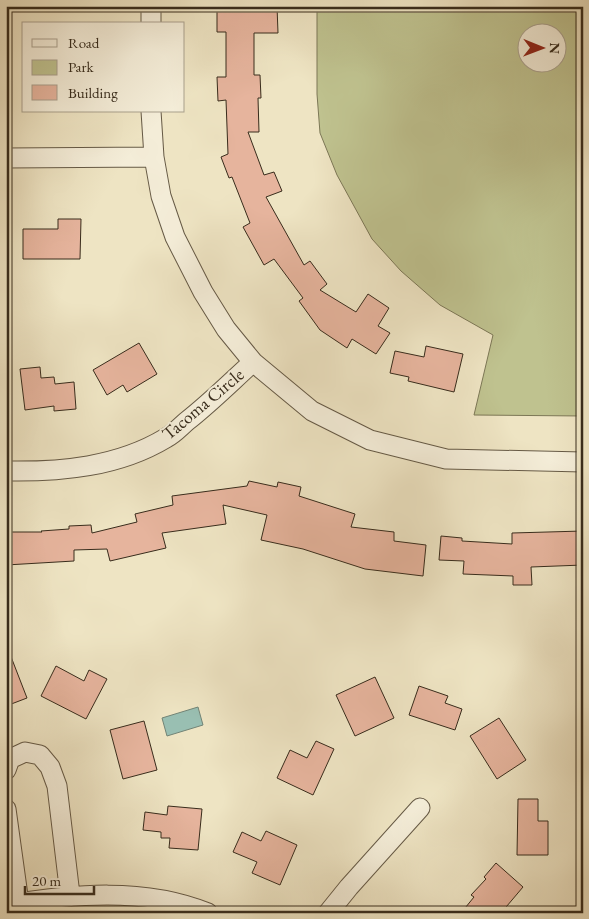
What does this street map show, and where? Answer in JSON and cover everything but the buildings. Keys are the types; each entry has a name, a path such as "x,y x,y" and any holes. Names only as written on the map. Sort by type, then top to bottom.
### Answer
{"street":[{"path":"151,6 151,22"},
{"path":"151,112 154,157 161,196 175,237 203,292 221,322 253,362 312,411 370,440 446,459 583,462"},
{"path":"6,158 154,157"},
{"name":"Tacoma Circle","path":"6,471 41,472 87,467 126,457 167,438 253,362"},
{"path":"6,770 10,759 25,752 40,755 50,767 57,786 70,896"},
{"path":"328,913 348,887 420,808"},
{"path":"6,809 13,904 70,896 128,895 192,906 208,913"}],"green space":[{"path":"317,6 583,6 583,416 474,415 493,335 440,305 401,271 372,239 337,175 320,133 317,94"}],"water":[{"path":"198,707 203,725 167,736 162,718"}]}
